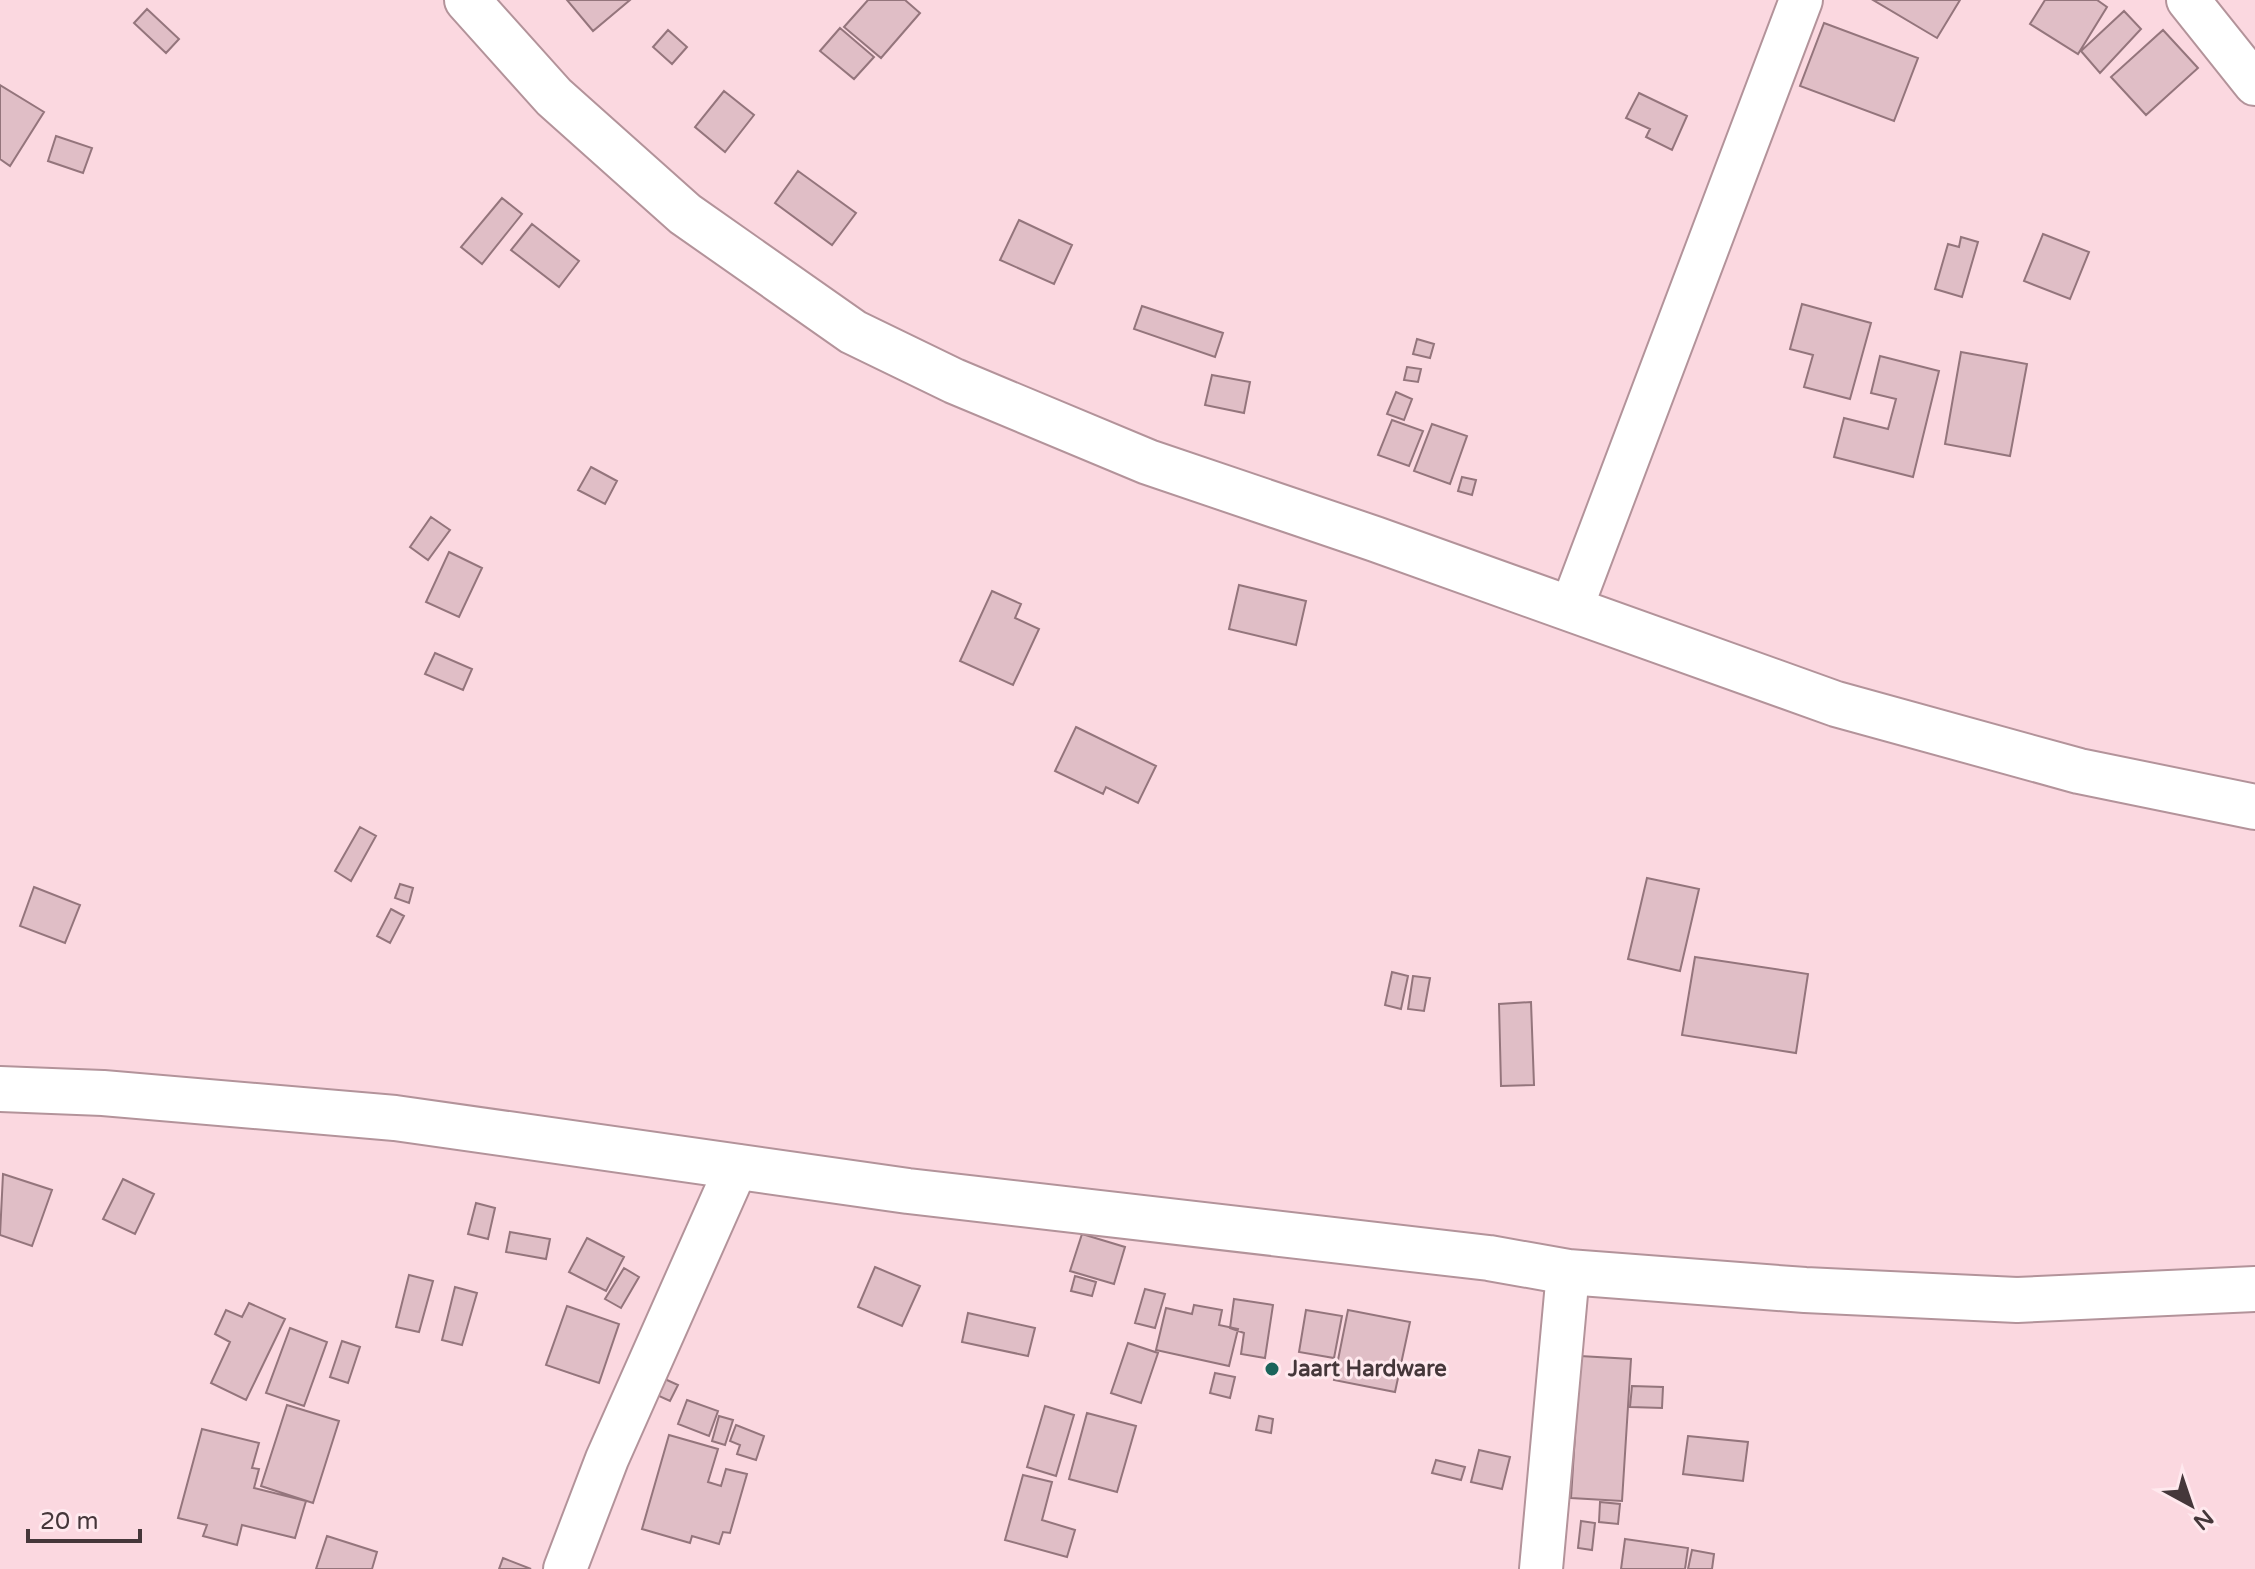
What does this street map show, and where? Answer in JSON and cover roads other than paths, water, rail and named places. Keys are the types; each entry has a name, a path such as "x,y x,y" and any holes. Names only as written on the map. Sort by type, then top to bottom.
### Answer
{"street":[{"path":"467,0 554,97 685,214 853,332 954,381 1148,462 1836,704 2079,771 2255,807"},
{"path":"1574,610 1571,609 1801,0"},
{"path":"2188,0 2255,84"},
{"path":"0,1089 103,1093 395,1118 908,1191 1489,1258 1568,1272 1805,1290 2017,1300 2255,1289"},
{"path":"565,1569 607,1459 737,1166"},
{"path":"1541,1569 1568,1272"}],"place":[{"name":"Jaart Hardware","path":"1272,1369"}]}
